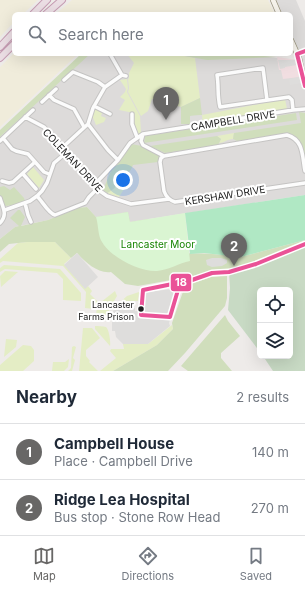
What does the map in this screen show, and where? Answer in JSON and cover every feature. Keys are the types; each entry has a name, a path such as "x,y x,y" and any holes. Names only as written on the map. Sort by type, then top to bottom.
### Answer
{"highway":[{"path":"34,12 47,0"},
{"path":"48,12 62,0"},
{"path":"0,47 12,34"},
{"path":"0,58 12,46"}],"street":[{"path":"273,0 278,12"},
{"path":"293,45 297,54 305,86"},
{"path":"297,54 305,51"},
{"path":"63,147 88,124 94,106 105,87 124,76 111,56"},
{"path":"267,100 263,68 217,75 219,86 217,94 220,107 289,98 292,100 293,110"},
{"path":"64,80 73,72 98,82 105,87"},
{"path":"42,102 56,89"},
{"path":"50,95 54,100 74,109 84,127"},
{"path":"94,106 110,114"},
{"name":"CAMPBELL DRIVE","path":"95,184 118,160 130,143 143,134 305,109"},
{"path":"33,110 1,139 12,149 28,154 44,172 49,174"},
{"path":"132,114 132,124 137,137"},
{"name":"COLEMAN DRIVE","path":"25,117 44,127 63,147 97,188 108,196 130,204 169,199"},
{"path":"89,118 95,133"},
{"path":"88,124 118,160"},
{"path":"143,134 141,141 143,145 164,156 287,135 300,143 305,171"},
{"path":"5,210 26,203 37,196 47,182 54,163 67,152"},
{"path":"164,156 161,158 160,166 165,196 169,199"},
{"path":"2,181 12,183 35,162"},
{"path":"23,174 36,188"},
{"name":"KERSHAW DRIVE","path":"169,199 175,202 305,183"},
{"path":"37,196 46,205 50,212 55,215 85,202 97,188"},
{"path":"0,198 5,210 5,217 0,223"},
{"path":"26,203 31,222"},
{"path":"129,209 130,204"},
{"path":"229,272 256,264 305,244"}],"shaded area":[{"path":"0,0 38,0 25,12 12,12 12,24 0,37"},
{"path":"72,0 268,0 274,12 58,12"},
{"path":"275,0 296,0 305,21 305,195 129,222 128,212 96,217 87,207 77,208 48,220 15,227 0,239 0,137 86,56 259,56 297,60 300,55 293,40 293,12 280,12"},
{"path":"12,55 76,56 0,127 0,67"},
{"path":"277,57 297,60 300,77 283,79 281,70 279,70"},
{"path":"278,60 297,60 297,65 280,69"},
{"path":"299,77 301,83 290,85 289,79"},
{"path":"202,115 203,124 190,124 190,116"},
{"path":"77,253 98,277 85,289 64,265"},
{"path":"212,258 227,260 227,263 222,266 212,267 207,265 206,260"},
{"path":"180,288 169,323 170,326 148,344 123,344 116,337 115,331 112,331 112,314 115,307 135,308 135,311 137,311 139,307 139,293"}],"green space":[{"path":"79,56 88,56 0,137 0,130"},
{"path":"129,56 184,56 195,58 200,98 181,107 152,99 148,111 141,116 128,92 129,73 134,63"},
{"path":"185,56 277,57 207,60"},
{"path":"127,79 127,92 140,116 141,133 138,135 134,126 134,113 119,110 125,100 120,97 126,89 120,80"},
{"path":"200,98 202,115 190,116 190,124 181,124 181,107"},
{"path":"285,99 287,109 202,122 202,115"},
{"path":"95,109 102,113 101,116 106,118 104,122 96,125 92,115"},
{"path":"299,112 305,113 305,164 301,143 295,136 287,134 237,141 233,139 234,133 301,123"},
{"path":"296,113 297,120 144,143 145,136"},
{"path":"234,133 233,139 219,143 221,139 217,136"},
{"path":"217,136 221,139 218,145 165,153 150,146"},
{"path":"131,144 142,146 161,156 158,162 133,165 128,173 119,176 117,184 107,193 103,190 111,171"},
{"path":"33,167 44,180 39,188 27,174"},
{"path":"126,174 126,186 119,197 107,193 112,190 119,181 119,176"},
{"path":"4,186 10,190 14,187 25,201 14,205 5,206 0,199 0,187"},
{"path":"305,195 305,240 237,258 204,253 190,254 185,213"},
{"path":"87,207 96,217 128,212 130,222 148,219 175,253 214,254 237,258 305,240 305,242 231,269 218,269 193,276 138,286 125,284 111,272 97,269 77,253 71,258 55,242 27,242 9,244 0,252 0,239 15,227 19,226 10,218 18,210 20,210 25,217 21,226 48,220 77,208"},
{"name":"Lancaster Moor","path":"128,212 130,222 185,213 190,261 170,268 150,271 133,266 116,257 109,251 100,238 96,217"},
{"path":"55,242 71,258 64,264 85,288 88,286 92,291 90,294 98,302 94,309 85,308 86,292 63,266 3,261 0,263 0,259 18,243"},
{"path":"305,244 305,371 273,371 265,359 293,359 293,287 257,287 257,348 228,310 230,288 229,272"},
{"path":"4,265 60,269 81,293 81,301 63,300 63,279 57,273 5,269 0,272 0,268"},
{"path":"5,271 18,272 1,287 0,276"},
{"path":"227,276 227,298 225,306 168,371 113,371 157,345 173,329 172,323 185,286 211,277"},
{"path":"115,291 117,296 111,306 101,302"},
{"path":"139,292 138,301 128,301 128,307 120,307 117,305 127,296"},
{"path":"99,304 110,308 107,315 101,317 96,316 97,306"},
{"path":"225,315 240,336 221,353 221,358 232,371 188,371 181,366"},
{"path":"172,325 173,329 157,345 113,371 100,371 116,358 110,351 111,349 124,349 123,344 148,344"},
{"path":"95,326 107,328 110,336 110,346 95,329"},
{"path":"83,328 92,328 100,338 86,350 86,356 90,361 89,362 98,371 79,371"},
{"path":"6,339 17,340 16,347 4,357"},
{"path":"23,345 31,346 34,350 34,361 23,371 0,371 0,365"},
{"path":"72,347 76,347 73,358 75,360 72,371 68,371 71,368"},
{"path":"69,359 68,367 64,371 52,371 53,362 65,362"}],"transit line":[{"name":"18","path":"305,51 297,54 305,86"},
{"name":"18","path":"183,282 178,290 170,317 141,315 143,290 192,280 212,273 229,272 256,264 305,244"}],"place":[{"name":"Campbell House","path":"166,120"},
{"name":"Ridge Lea Hospital","path":"234,266"},
{"name":"Lancaster Farms Prison","path":"141,309"}]}
